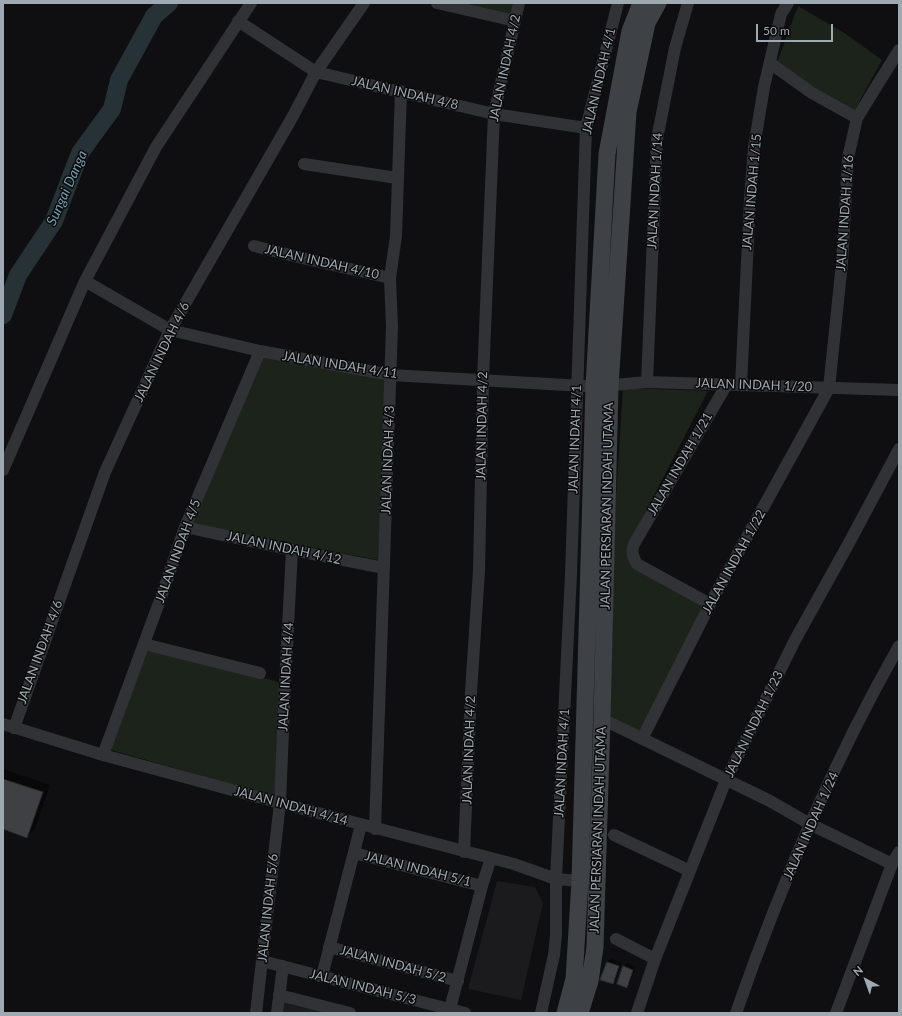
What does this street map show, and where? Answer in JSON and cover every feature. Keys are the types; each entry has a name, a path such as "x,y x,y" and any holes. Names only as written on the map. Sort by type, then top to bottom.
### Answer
{"main road":[{"name":"JALAN PERSIARAN INDAH UTAMA","path":"580,1013 590,981 594,946 602,719 602,386 607,154 630,31 641,3"},
{"name":"JALAN PERSIARAN INDAH UTAMA","path":"565,1013 574,979 580,881 602,386 628,112 647,23 658,3"}],"street":[{"path":"3,470 85,281 156,147 251,3"},
{"name":"JALAN INDAH 4/6","path":"8,726 105,472 170,330 293,116 316,72 364,3"},
{"path":"437,3 515,22"},
{"name":"JALAN INDAH 4/2","path":"464,852 471,692 479,571 483,379 494,114 519,3"},
{"name":"JALAN INDAH 4/1","path":"556,879 570,589 586,128 618,3"},
{"name":"JALAN INDAH 1/14","path":"646,382 656,139 675,48 688,3"},
{"name":"JALAN INDAH 1/15","path":"741,385 750,199 754,154 764,87 781,14 788,3"},
{"name":"JALAN INDAH 4/8","path":"238,21 316,72 494,114 586,128"},
{"name":"JALAN INDAH 1/16","path":"829,388 842,262 848,158 857,118 899,50"},
{"path":"770,63 812,93 857,118"},
{"name":"JALAN INDAH 4/3","path":"375,829 391,375 392,326 390,278 396,236 401,91"},
{"path":"304,164 397,178"},
{"name":"JALAN INDAH 4/10","path":"254,246 390,278"},
{"name":"JALAN INDAH 4/11","path":"85,281 170,330 260,351 391,375 483,379 577,386 602,386"},
{"name":"JALAN INDAH 4/5","path":"103,755 185,527 260,351"},
{"name":"JALAN INDAH 1/20","path":"602,386 646,382 726,384 785,388 899,390"},
{"name":"JALAN INDAH 1/21","path":"710,604 637,564 633,557 632,550 634,544 726,384"},
{"name":"JALAN INDAH 1/22","path":"642,739 710,604 829,388"},
{"name":"JALAN INDAH 1/23","path":"637,1013 655,959 726,780 795,640 899,449"},
{"name":"JALAN INDAH 4/12","path":"185,527 384,568"},
{"name":"JALAN INDAH 4/4","path":"280,803 292,550"},
{"path":"144,644 260,673"},
{"name":"JALAN INDAH 1/24","path":"736,1013 753,963 810,824 879,681 899,646"},
{"path":"602,719 770,801 810,824 892,864"},
{"name":"JALAN INDAH 4/14","path":"8,726 103,755 375,829 514,864 556,879 580,881"},
{"name":"JALAN INDAH 5/6","path":"256,1013 280,803"},
{"path":"322,976 361,824"},
{"path":"614,835 690,871"},
{"path":"836,1013 892,864 899,852"},
{"name":"JALAN INDAH 5/1","path":"354,853 482,886"},
{"path":"450,1009 482,886 491,858"},
{"path":"541,1013 554,955 556,879"},
{"path":"616,939 655,959"},
{"name":"JALAN INDAH 5/2","path":"329,947 458,981"},
{"name":"JALAN INDAH 5/3","path":"262,961 322,976 418,1007 450,1009 465,1013"},
{"path":"277,1013 283,966"},
{"path":"279,995 350,1013"}],"shaded area":[{"path":"448,3 516,3 512,19"},
{"path":"798,6 846,34 882,60 853,113 776,65"},
{"path":"263,355 388,377 378,560 189,524"},
{"path":"623,388 708,391 630,542 627,554 705,606 639,734 605,718 613,543"},
{"path":"144,644 285,684 274,796 111,750"},
{"path":"497,881 535,887 543,903 521,1000 468,989"},
{"path":"283,1000 334,1013 281,1013"}],"building":[{"path":"3,779 43,792 27,838 3,829"},
{"path":"607,962 619,966 613,984 600,980"},
{"path":"623,966 633,970 627,988 617,984"}],"waterway":[{"name":"Sungai Danga","path":"3,315 18,275 54,221 80,153 112,109 119,80 154,16 169,3"}]}
